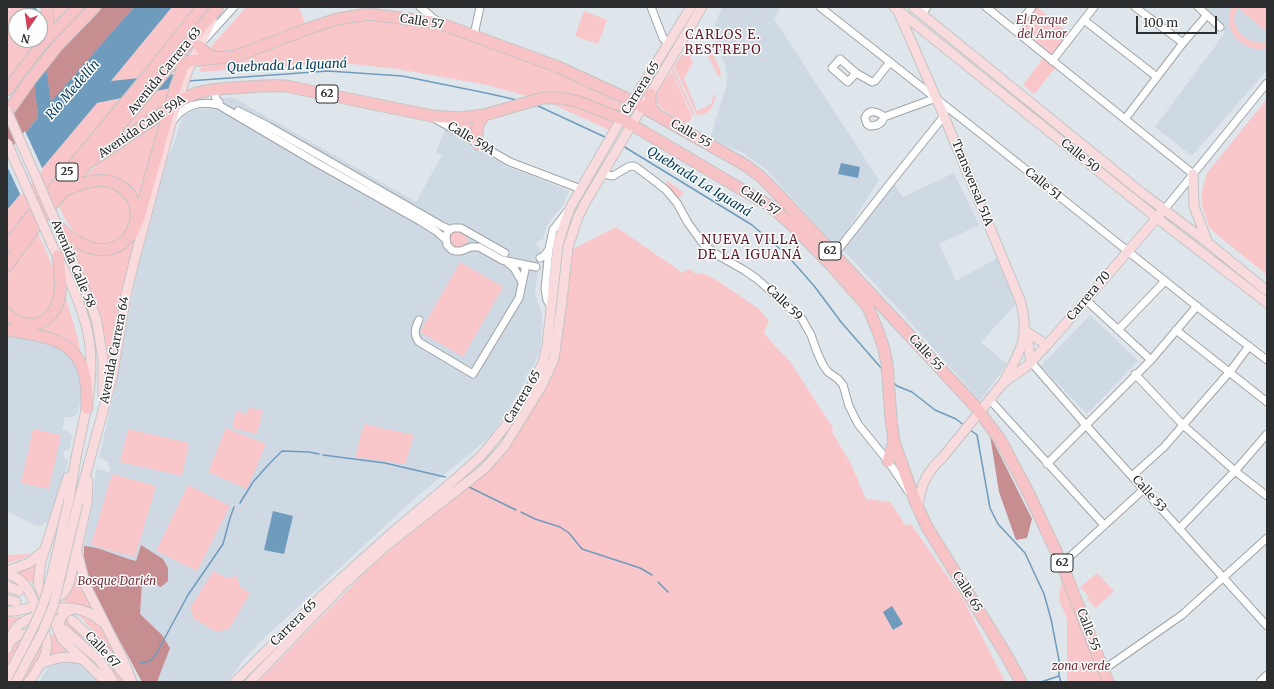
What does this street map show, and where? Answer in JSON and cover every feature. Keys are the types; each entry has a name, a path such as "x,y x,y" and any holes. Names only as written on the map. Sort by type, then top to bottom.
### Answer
{"highway":[{"path":"48,39 78,7"},
{"path":"7,112 50,55 67,35 95,7"},
{"name":"Avenida Carrera 63","path":"7,247 154,68 202,7"},
{"name":"Avenida Carrera 63","path":"7,266 35,227 64,191 144,98 218,7"},
{"name":"Calle 57","path":"188,66 219,58 241,55 337,19 369,14 439,23 558,66 637,104"},
{"path":"199,46 208,55 219,58"},
{"path":"7,90 39,48"},
{"name":"Avenida Carrera 64","path":"174,104 178,88 188,66"},
{"name":"Avenida Calle 59A","path":"88,163 174,104 198,92 221,89 286,86 432,116"},
{"path":"171,126 176,114 183,104 198,92"},
{"path":"650,94 650,106 658,115"},
{"name":"Calle 57","path":"507,108 543,98 562,98 579,102 758,198 776,210 790,223 872,304 874,320 884,349 887,364 894,442 916,505"},
{"path":"57,224 77,242 86,247 99,250 110,250 118,247 126,241 132,234 139,218 174,104"},
{"name":"Calle 55","path":"637,104 745,165 760,176 834,255 872,304 1006,449 1062,564 1108,682"},
{"name":"Calle 59A","path":"432,116 459,118 484,115 507,108"},
{"path":"478,144 476,135 477,128 479,121 484,115"},
{"path":"64,191 95,181 105,181 119,186 127,192 134,204 136,220 132,234"},
{"path":"7,313 18,322 34,324 40,323 47,319 58,302 61,290 58,256"},
{"path":"7,330 50,338 69,348 78,358 84,372 87,408"},
{"path":"888,461 894,442"},
{"name":"Calle 65","path":"916,505 927,527 1002,648 1021,682"}],"main road":[{"name":"Avenida Carrera 64","path":"188,66 218,7"},
{"name":"Carrera 65","path":"235,682 324,594 491,446 504,428 541,369 547,346 558,245 570,208 592,170 624,126 668,44 691,7"},
{"name":"Carrera 65","path":"637,104 650,94 702,7"},
{"name":"Calle 50","path":"913,7 924,10 1164,210 1207,242 1267,291"},
{"name":"Calle 50","path":"896,8 1157,218 1267,303"},
{"name":"Transversal 51A","path":"896,8 944,116 1020,300 1024,314 1024,330 1029,341 1029,356 1031,362"},
{"path":"906,16 916,17 924,10"},
{"name":"Avenida Carrera 64","path":"16,682 42,633 53,607 89,460 112,378 126,295 171,126 174,104"},
{"name":"Avenida Calle 58","path":"7,112 92,307 100,334 104,371 103,396 99,424"},
{"name":"Carrera 65","path":"250,682 344,584 386,546 484,469 504,447 532,403 551,367 556,348 568,247 578,217 603,172 624,126"},
{"name":"Avenida Calle 58","path":"7,143 80,304 88,330 92,371 87,408"},
{"path":"590,194 586,193 584,190 592,170"},
{"path":"1193,174 1194,206 1207,242"},
{"name":"Carrera 70","path":"916,505 925,480 934,465 943,457 1003,383 1031,362 1047,345 1086,300 1125,249 1164,210"},
{"path":"1003,383 1021,350 1024,330 1047,345"},
{"name":"Avenida Carrera 64","path":"7,678 35,622 46,596 87,408"},
{"path":"76,456 44,549 38,583 49,611 62,632 67,645 106,682"},
{"path":"8,611 35,606 58,597 64,592 69,584 87,503 89,460"},
{"path":"7,572 29,563 37,558 44,549"},
{"path":"76,549 86,586 126,666 131,682"},
{"path":"41,561 43,575 46,580 51,583 55,584 63,582 72,570"},
{"path":"7,572 19,578 22,587 27,593 24,602 18,608 8,611"},
{"path":"7,586 22,587 29,591 47,641 44,656 29,682"},
{"path":"9,645 15,630 20,624 38,615 60,608 75,609 91,614 105,626"},
{"path":"62,632 58,627 61,617 67,611 75,609"},
{"name":"Calle 67","path":"72,620 105,651 131,682"},
{"name":"Calle 67","path":"62,632 100,662 114,682"},
{"path":"9,645 17,635 32,635 40,641 44,651 44,656"},
{"path":"40,665 61,657 70,657 83,660"}],"street":[{"path":"199,46 234,7"},
{"path":"420,7 439,23"},
{"path":"474,35 480,7"},
{"path":"651,7 668,44"},
{"name":"Calle 51","path":"820,7 1165,281 1267,360"},
{"path":"986,7 1193,174"},
{"path":"1014,30 1032,7"},
{"path":"1052,61 1094,7"},
{"path":"1135,7 1183,43"},
{"path":"1198,7 1220,27"},
{"path":"1125,119 1183,43 1207,16"},
{"path":"1084,20 1157,77"},
{"path":"856,72 872,82 875,81 890,62"},
{"name":"Carrera 70","path":"1164,210 1267,84"},
{"path":"221,89 216,92 215,95 216,99 221,104 317,163 436,231 445,239 447,245 452,250 458,252 466,248 479,247 506,261 514,268 522,282"},
{"path":"884,117 936,98"},
{"path":"171,126 177,116 188,107 205,103 221,104 268,126 450,230"},
{"name":"Calle 59A","path":"432,116 478,144 515,164 581,189"},
{"path":"834,255 944,116"},
{"name":"Calle 59","path":"603,172 614,176 628,167 636,167 666,190 677,203 688,223 704,245 757,279 794,311 806,325 823,365 828,372 838,379 843,385 849,406 858,424 888,461 916,505"},
{"path":"551,307 546,296 546,277 549,249 553,230 570,208"},
{"path":"445,239 450,230 459,227 505,253"},
{"path":"466,248 470,240 467,232"},
{"path":"540,258 544,256 549,249"},
{"path":"506,261 537,267 546,277"},
{"path":"419,320 415,327 415,333 419,342 473,374 519,298 526,264"},
{"path":"1118,330 1165,281"},
{"path":"1086,300 1151,360"},
{"path":"1047,464 1135,374 1151,360 1197,306"},
{"path":"1176,330 1267,402"},
{"path":"1132,476 1164,447 1230,372 1249,346"},
{"name":"Calle 53","path":"1031,362 1267,626"},
{"path":"1135,374 1183,425 1267,496"},
{"path":"990,400 1104,525"},
{"path":"1179,528 1236,471 1267,434"},
{"path":"1062,564 1144,488"},
{"path":"1104,670 1196,604 1267,538"},
{"path":"1260,682 1267,675"}],"shaded area":[{"path":"722,7 781,7 774,19 879,180 836,248 767,170 743,153 710,139 727,84 726,66 711,36"},
{"path":"1203,7 1267,7 1267,70 1192,156 1155,127 1225,33 1223,25"},
{"path":"230,97 236,99 416,202 442,155 436,152 445,130 508,167 569,191 563,206 555,214 547,226 543,239 536,243 541,251 535,294 542,314 541,348 534,366 493,433 477,448 415,498 258,644 227,682 142,682 90,581 84,558 84,546 92,505 96,469 109,472 111,467 108,466 109,462 99,458 114,394 135,281 167,159 175,141 181,120 185,115 194,110 217,108 221,99"},
{"path":"954,173 979,225 939,244 956,281 999,257 1017,303 981,342 1007,364 980,401 902,313 843,250 892,181 903,197"},
{"path":"1090,315 1138,361 1087,414 1041,366"},
{"path":"7,335 47,343 60,348 72,358 79,371 82,391 78,412 76,415 71,417 65,417 62,429 69,432 72,436 69,450 64,451 63,456 68,461 64,477 48,522 39,526 34,525 7,511"},
{"path":"63,661 71,661 85,667 94,676 96,682 39,682 49,666"}],"green space":[{"path":"7,7 25,7 8,8 8,48 31,48 7,84"},
{"path":"54,7 73,7 52,29"},
{"path":"100,7 134,7 51,103 45,65"},
{"path":"172,7 197,7 139,78 111,81"},
{"path":"246,7 299,7 309,34 338,24 368,20 438,29 556,71 624,105 609,130 548,102 487,85 397,69 334,62 199,72 209,49"},
{"name":"El Parque del Amor","path":"1035,7 1037,7 1070,34 1053,55 1019,27"},
{"path":"1232,7 1267,7 1267,32 1238,8 1234,22 1240,34 1253,41 1260,43 1267,42 1267,48 1258,49 1250,47 1243,44 1236,38 1229,24 1229,16"},
{"path":"584,11 607,20 598,44 575,36"},
{"path":"692,45 696,48 698,45 699,46 690,59 693,62 684,78 697,111 711,104 714,94 716,95 714,103 708,112 701,115 697,115 674,66 685,50"},
{"path":"709,46 720,69 721,75 718,76 704,48"},
{"path":"1044,57 1056,67 1034,94 1023,85"},
{"path":"673,67 695,115 693,115 671,70"},
{"path":"671,72 692,116 690,121 685,123 666,112 658,105 656,100 658,90"},
{"path":"35,81 38,117 7,157 7,122"},
{"path":"171,88 165,106 109,146 155,91"},
{"path":"123,98 7,242 7,210 97,103"},
{"path":"1267,99 1267,275 1209,227 1202,205 1202,191 1207,173"},
{"path":"163,116 138,208 125,186 78,182 113,151"},
{"path":"476,121 474,138 455,128 456,124 453,122"},
{"path":"668,181 684,193 677,200 664,186"},
{"path":"104,184 121,192 129,201 133,213 133,222 124,240 109,245 100,246 85,241 74,231 69,225 58,204 72,190"},
{"path":"143,220 108,381 108,353 100,314 69,240 93,251 109,254 117,253 131,242"},
{"path":"616,227 682,273 689,269 696,274 702,273 715,279 759,309 769,321 764,332 791,363 833,428 832,432 850,462 866,499 890,502 906,526 911,524 962,597 1005,682 258,682 370,567 471,483 512,440 552,377 559,359 571,250"},
{"path":"37,231 54,272 58,290 55,302 46,316 26,321 9,310 7,305 7,278 10,269"},
{"path":"458,231 464,234 467,240 464,246 458,249 452,246 449,240 452,234"},
{"path":"460,262 503,287 463,357 420,332"},
{"path":"64,292 78,339 82,362 76,350 7,327 7,317 33,327"},
{"path":"249,407 263,411 257,434 232,428 236,411 247,414"},
{"path":"364,424 414,435 405,464 355,457"},
{"path":"226,428 266,444 247,489 208,472"},
{"path":"33,429 61,435 49,489 21,483"},
{"path":"128,429 189,443 182,476 120,462"},
{"path":"990,435 1032,519 1027,538 1016,540 999,492"},
{"path":"112,474 156,486 135,557 91,545"},
{"path":"188,485 230,506 197,571 156,551"},
{"name":"Bosque Darién","path":"141,545 163,559 168,568 168,581 161,587 150,582 142,583 140,614 162,635 170,648 157,682 142,682 95,593 85,566 84,546 97,548 136,561"},
{"path":"31,554 22,559 7,563 7,555"},
{"path":"36,561 38,562 37,585 14,572"},
{"path":"76,565 79,583 96,614 61,600 70,592"},
{"path":"213,571 226,578 237,576 240,587 250,593 229,629 217,632 194,619 190,608"},
{"path":"1097,573 1114,591 1096,608 1087,599 1089,597 1080,587"},
{"name":"zona verde","path":"1062,577 1103,682 1067,682 1067,619 1059,600"},
{"path":"77,613 85,615 101,626 121,662"},
{"path":"7,616 26,616 9,636 7,628"},
{"path":"64,617 103,656 123,682 119,682 107,665 93,650 62,622"},
{"path":"54,633 73,656 46,658 50,639"},
{"path":"20,637 34,641 42,652 26,682 7,682 7,655 12,644"}],"water":[{"path":"25,7 36,8 25,8"},
{"name":"Río Medellín","path":"134,7 172,7 111,81 176,74 171,88 97,103 7,210 7,157 38,117 31,48 43,48 51,102"},
{"path":"841,163 860,167 858,178 838,174"},
{"path":"273,511 293,516 284,554 264,550"},
{"path":"892,606 903,624 893,630 883,612"}],"pier":[{"path":"25,131 43,170 21,196 7,166 7,154"}],"waterway":[{"name":"Quebrada La Iguaná","path":"188,81 328,71 402,76 517,100"},
{"name":"Quebrada La Iguaná","path":"536,105 607,138"},
{"name":"Quebrada La Iguaná","path":"623,146 752,225 787,255 815,287 841,322 882,369"},
{"name":"Quebrada La Iguaná","path":"894,383 897,386 912,392 935,410 956,419 965,426"},
{"name":"Quebrada La Iguaná","path":"969,429 977,435 990,508 998,524 1025,553 1044,594 1051,619 1059,660 1059,676 1061,682"},
{"path":"240,503 253,482 282,451 319,454"},
{"path":"323,455 385,463 445,477"},
{"path":"467,486 516,510"},
{"path":"140,663 150,661 156,654 188,595 223,544 234,507"},
{"path":"521,512 535,519 560,527 569,533 582,549 640,568 652,575"},
{"path":"658,582 668,592"},
{"path":"1041,682 1059,676"}],"district":[{"name":"CARLOS E. RESTREPO","path":"723,42"},
{"name":"NUEVA VILLA DE LA IGUANÁ","path":"750,248"}]}
